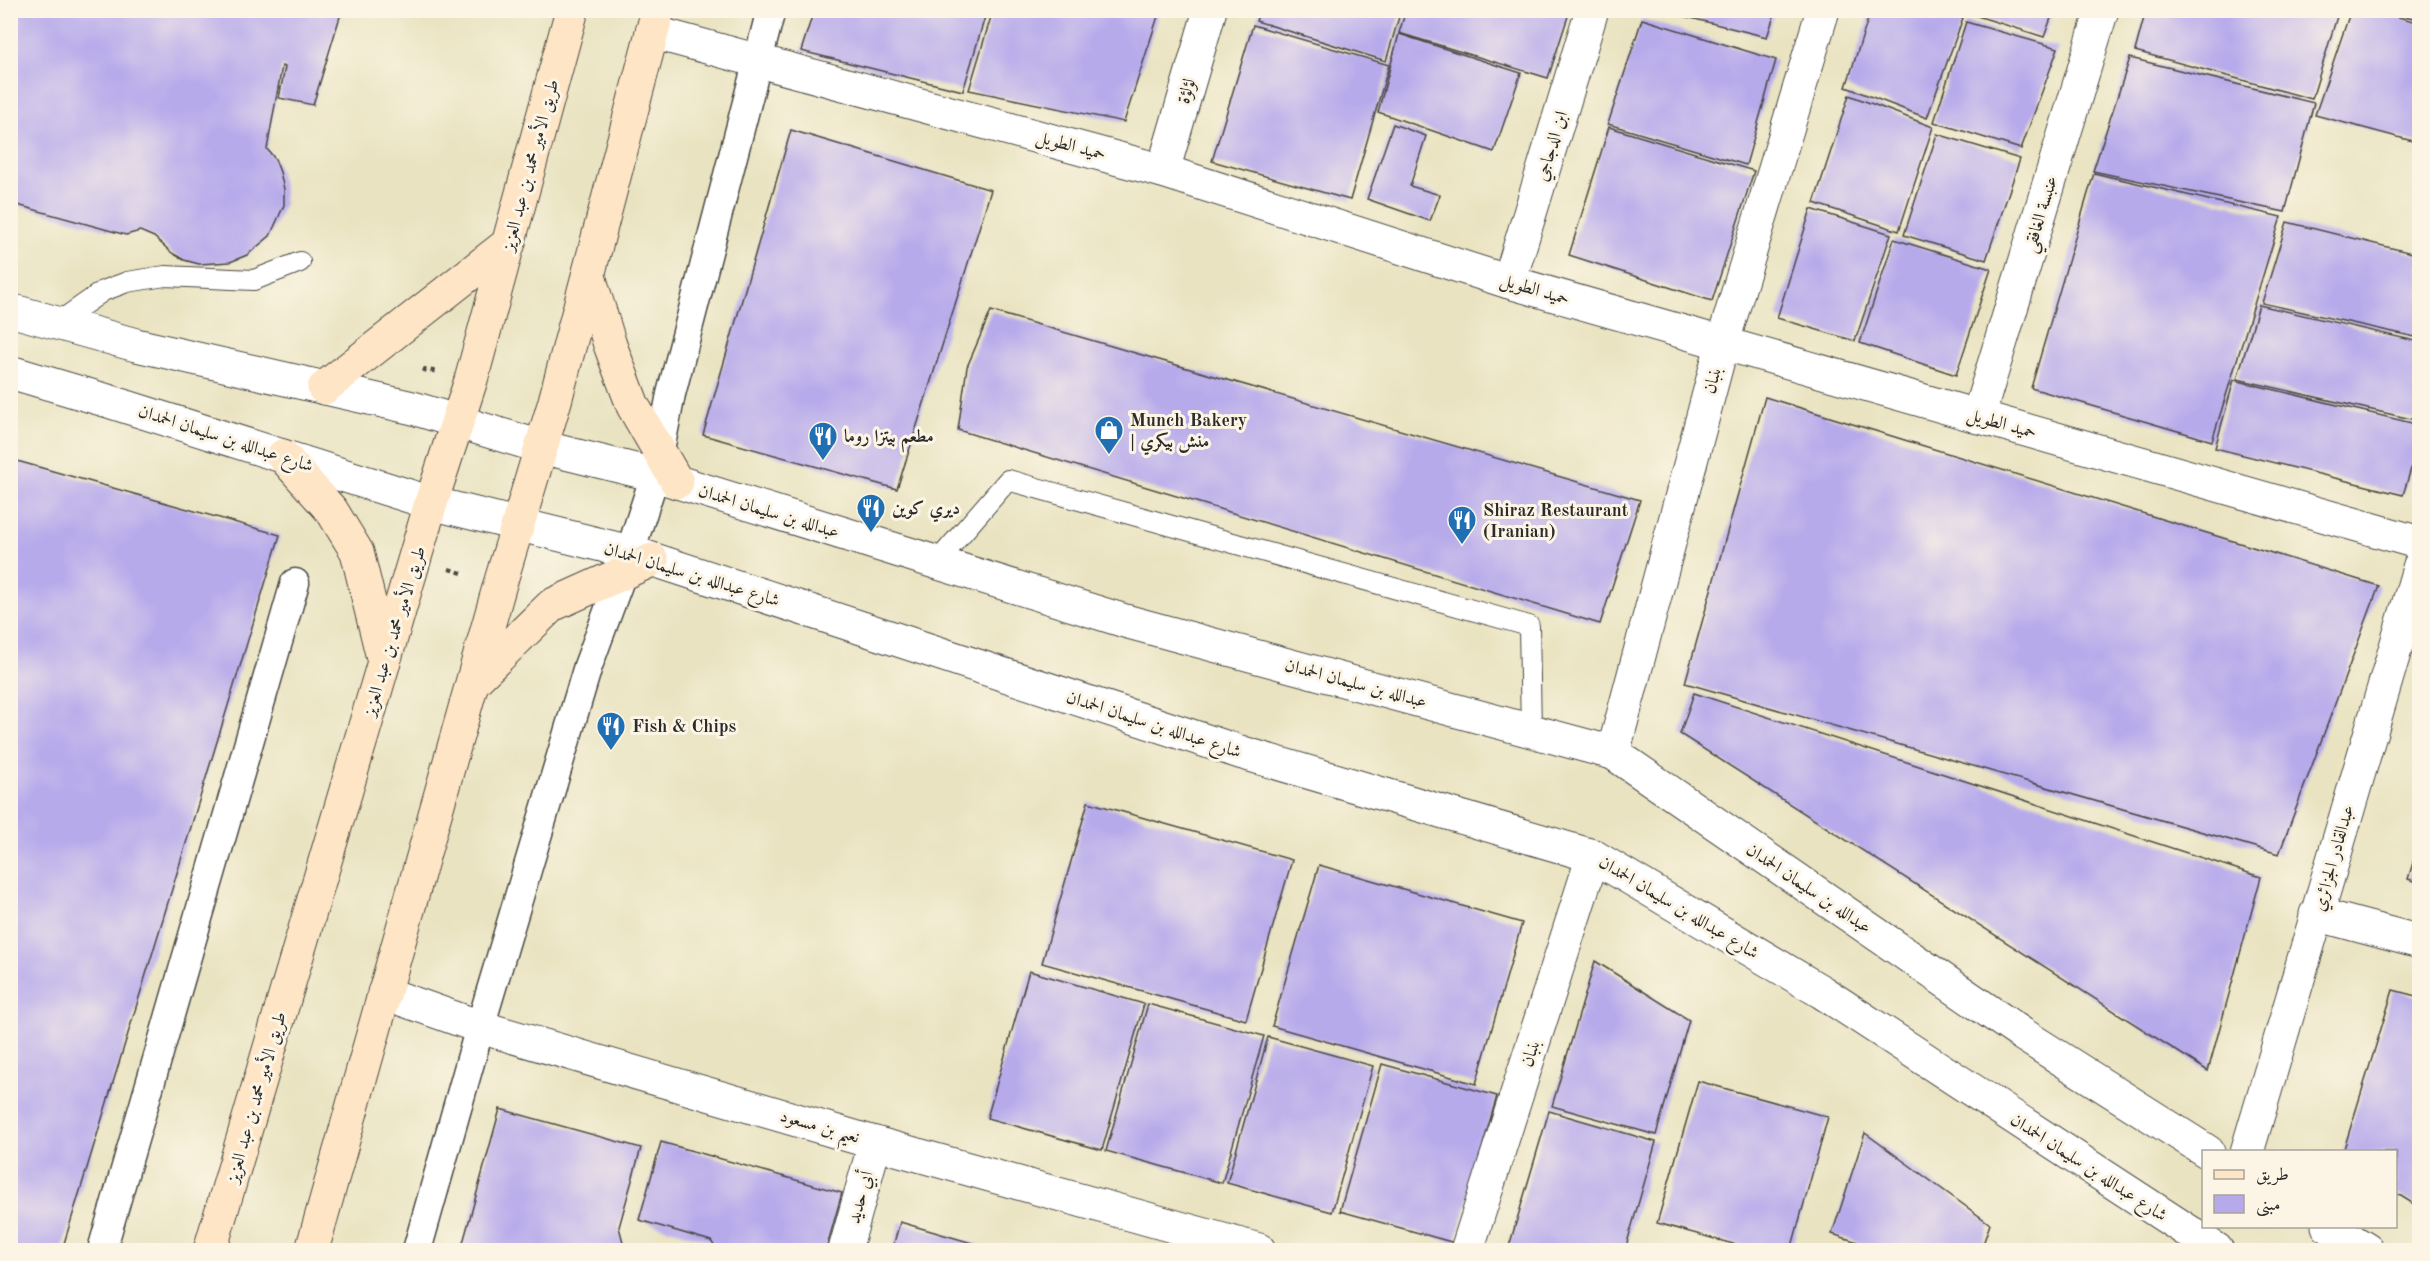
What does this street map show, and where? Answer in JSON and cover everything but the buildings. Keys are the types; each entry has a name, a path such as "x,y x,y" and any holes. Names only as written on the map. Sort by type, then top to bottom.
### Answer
{"main road":[{"name":"طريق الأمير محمد بن عبد العزيز","path":"210,1251 457,422 509,243 572,10"},
{"path":"312,1251 589,276 655,21"},
{"path":"324,388 509,243"},
{"path":"589,276 610,345 633,406 663,470"},
{"path":"283,456 332,511 357,552 384,664"},
{"path":"474,682 552,605 634,562"}],"street":[{"path":"417,1251 480,1027 588,666 634,562 663,470 671,394 771,10"},
{"name":"لؤلؤة","path":"1163,171 1210,10"},
{"name":"ابن الدجاجي","path":"1509,282 1592,10"},
{"name":"بنبان","path":"1613,753 1722,345 1823,10"},
{"name":"عنبسة الغافقي","path":"1978,417 2102,10"},
{"name":"حميد الطويل","path":"655,21 757,59 1163,171 1509,282 1722,345 2420,543"},
{"path":"10,310 136,345 324,388"},
{"name":"شارع عبدالله بن سليمان الحمدان","path":"10,372 431,503 519,526 1243,753 1593,856 1822,992 2217,1251"},
{"name":"عبدالله بن سليمان الحمدان","path":"324,388 413,408 541,447 663,470 938,562 1125,621 1613,753 2022,1034 2205,1150"},
{"name":"عبدالقادر الجزائري","path":"2248,1150 2420,565"},
{"path":"102,1251 295,583"},
{"name":"بنبان","path":"1467,1251 1593,856"},
{"path":"2316,914 2420,942"},
{"name":"نعيم بن مسعود","path":"384,993 480,1027 1239,1248"},
{"name":"أبي حديد","path":"845,1251 875,1143"},
{"path":"2330,1228 2367,1251"}],"lane":[{"path":"56,324 103,291 126,282 165,276 254,280 300,262"},
{"path":"938,562 1008,480 1506,619 1529,626 1531,731"}],"place":[{"name":"Munch Bakery | منش بيكري","path":"1109,456"},
{"name":"مطعم بيتزا روما","path":"823,462"},
{"name":"ديري كوين","path":"871,534"},
{"name":"Shiraz Restaurant (Iranian)","path":"1462,546"},
{"name":"Fish & Chips","path":"611,752"}]}
